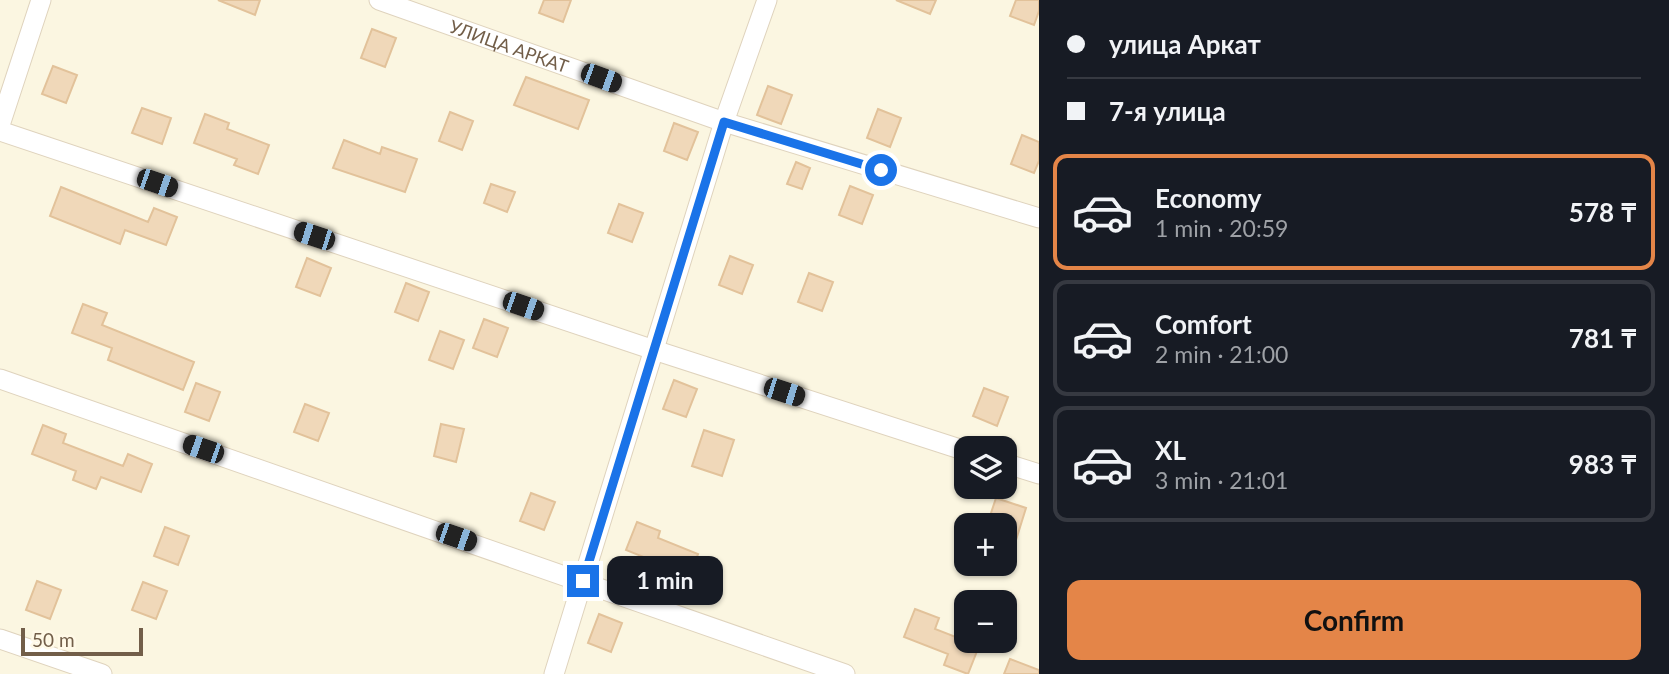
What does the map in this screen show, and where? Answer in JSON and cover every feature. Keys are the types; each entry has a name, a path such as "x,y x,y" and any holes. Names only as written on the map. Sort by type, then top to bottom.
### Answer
{"street":[{"path":"41,0 0,128 654,350 954,447"},
{"name":"УЛИЦА АРКАТ","path":"379,0 724,122 1039,218"},
{"path":"554,674 724,122 767,0"},
{"path":"0,379 845,674"},
{"path":"1017,467 1039,474"},
{"path":"0,639 102,674"}],"building":[{"path":"218,0 260,0 255,15"},
{"path":"544,0 571,0 563,22 539,13"},
{"path":"896,0 936,0 930,14"},
{"path":"1016,0 1039,0 1039,11 1034,25 1010,16"},
{"path":"372,29 396,38 385,67 361,58"},
{"path":"53,66 77,75 66,103 42,94"},
{"path":"526,77 589,100 578,129 514,105"},
{"path":"768,86 792,95 781,124 757,115"},
{"path":"142,108 171,118 162,144 132,133"},
{"path":"878,109 901,118 890,147 867,138"},
{"path":"450,112 473,121 462,150 439,141"},
{"path":"205,114 229,123 227,129 269,145 258,174 234,165 237,159 194,143"},
{"path":"674,123 698,132 687,160 664,151"},
{"path":"1022,135 1039,142 1039,161 1034,173 1011,164"},
{"path":"344,140 380,154 382,147 417,159 405,192 333,168"},
{"path":"796,162 810,168 802,189 787,184"},
{"path":"491,184 515,192 507,212 484,203"},
{"path":"850,186 873,195 862,224 839,215"},
{"path":"61,187 148,222 154,208 177,217 166,245 125,230 120,244 50,216"},
{"path":"619,204 643,213 632,242 608,233"},
{"path":"730,256 753,265 742,294 719,285"},
{"path":"307,258 331,268 320,296 296,287"},
{"path":"809,273 833,282 822,311 798,302"},
{"path":"406,283 429,292 418,321 395,312"},
{"path":"83,304 107,313 102,325 194,362 183,390 108,360 112,348 72,333"},
{"path":"484,319 508,328 497,357 473,348"},
{"path":"440,331 464,340 453,369 429,360"},
{"path":"674,380 697,389 686,417 663,409"},
{"path":"196,383 220,392 209,421 185,412"},
{"path":"984,388 1008,397 997,426 973,416"},
{"path":"305,404 329,413 318,441 294,432"},
{"path":"441,424 464,429 456,462 434,456"},
{"path":"43,425 66,434 63,443 123,466 128,454 152,464 141,492 101,477 96,489 73,480 76,471 32,454"},
{"path":"704,430 734,440 722,476 692,466"},
{"path":"531,493 555,502 544,530 520,521"},
{"path":"996,499 1026,508 1017,537 1017,513 991,513"},
{"path":"637,522 660,531 658,538 698,554 688,582 664,573 666,566 626,550"},
{"path":"165,527 189,536 178,565 154,556"},
{"path":"37,581 61,590 50,619 26,610"},
{"path":"143,582 167,591 156,619 132,610"},
{"path":"915,609 939,618 935,629 954,636 954,653 976,653 968,674 944,665 948,654 904,637"},
{"path":"599,614 622,623 611,652 588,643"},
{"path":"1010,659 1039,670 1039,674 1004,674"}],"route":[{"path":"583,581 724,122 881,170"}]}
